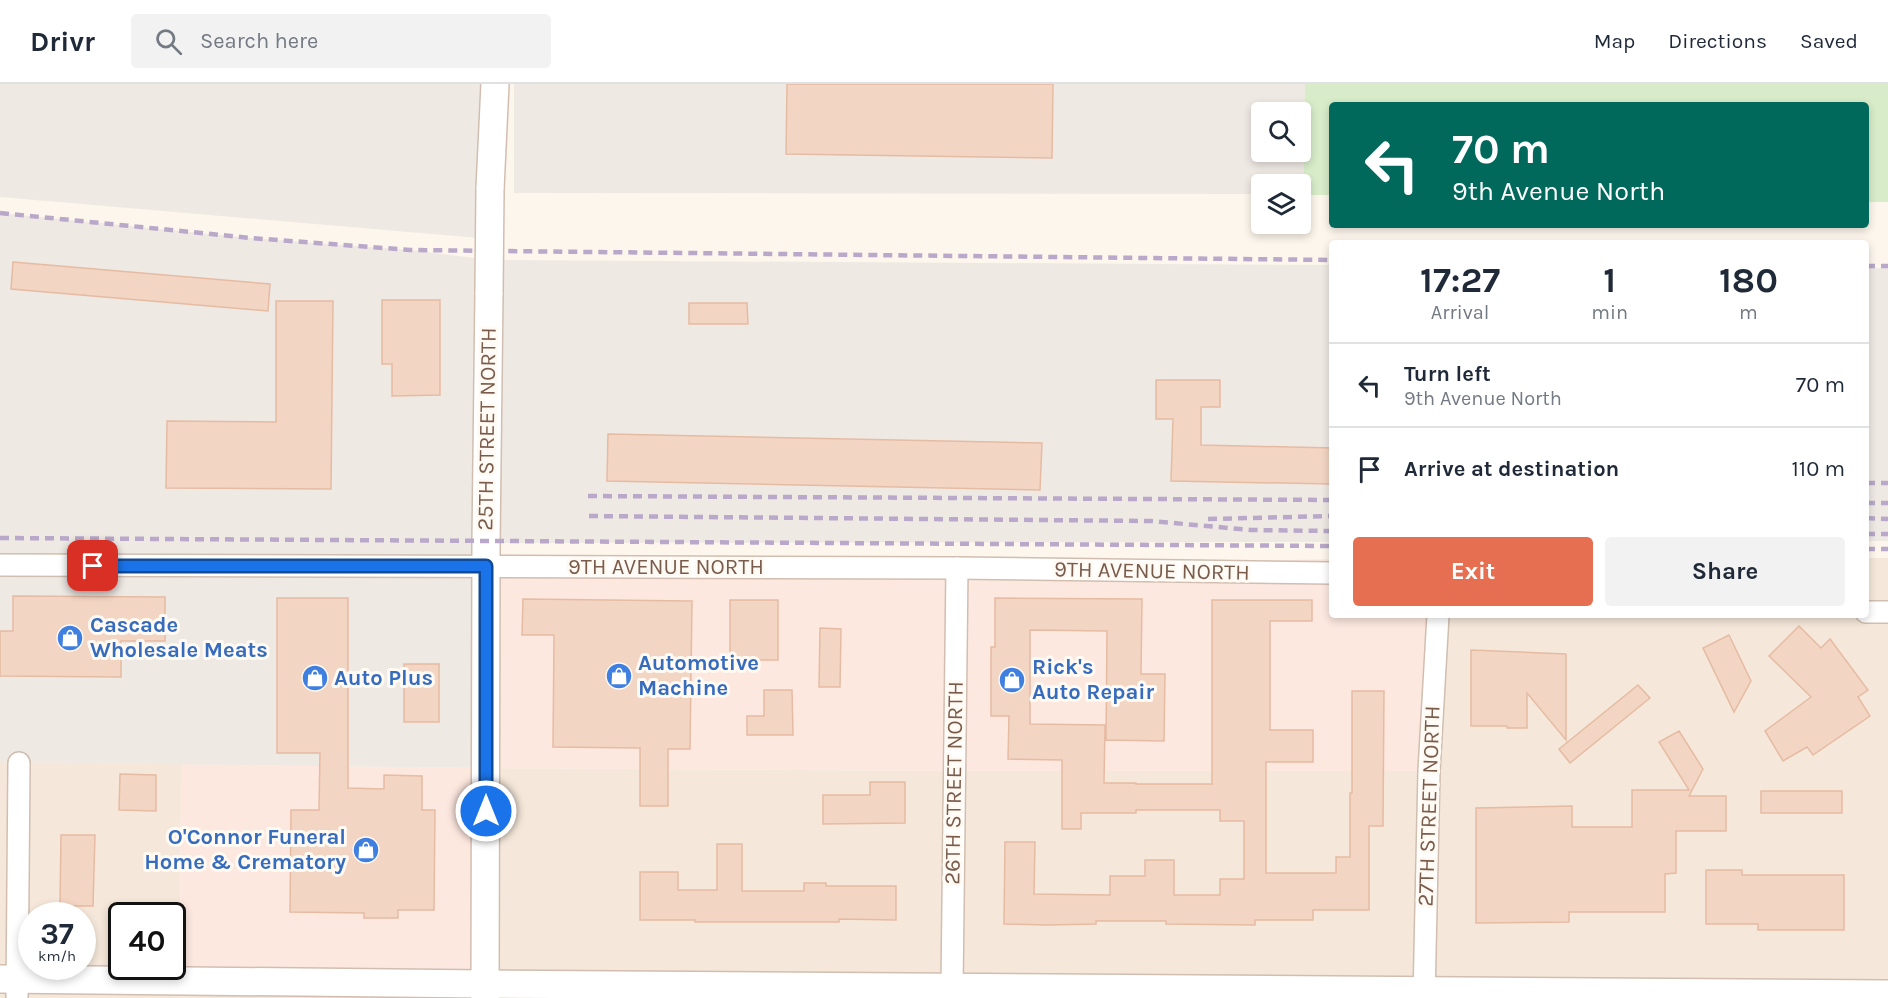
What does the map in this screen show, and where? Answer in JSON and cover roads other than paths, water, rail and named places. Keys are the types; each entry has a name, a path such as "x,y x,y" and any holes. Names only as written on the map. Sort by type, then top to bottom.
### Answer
{"street":[{"name":"25TH STREET NORTH","path":"485,991 490,189 495,84"},
{"name":"9TH AVENUE NORTH","path":"0,566 957,568 1329,573"},
{"name":"26TH STREET NORTH","path":"952,992 957,568"},
{"path":"1869,612 1888,612"},
{"name":"27TH STREET NORTH","path":"1424,994 1429,771 1438,618"},
{"path":"20,763 11,985 485,991 1888,994"}],"railway":[{"path":"0,213 251,238 410,250 1329,260"},
{"path":"1869,266 1888,266"},
{"path":"1869,483 1888,483"},
{"path":"588,496 1329,500"},
{"path":"1869,503 1888,503"},
{"path":"589,516 1151,521 1251,530 1329,531"},
{"path":"1208,519 1329,516"},
{"path":"1869,518 1888,519"},
{"path":"1869,534 1888,534"},
{"path":"0,538 1329,546"},
{"path":"1869,549 1888,549"}],"place":[{"name":"Cascade Wholesale Meats","path":"70,638"},
{"name":"Automotive Machine","path":"619,676"},
{"name":"Auto Plus","path":"315,678"},
{"name":"Rick's Auto Repair","path":"1012,680"},
{"name":"O'Connor Funeral Home & Crematory","path":"366,850"}]}
